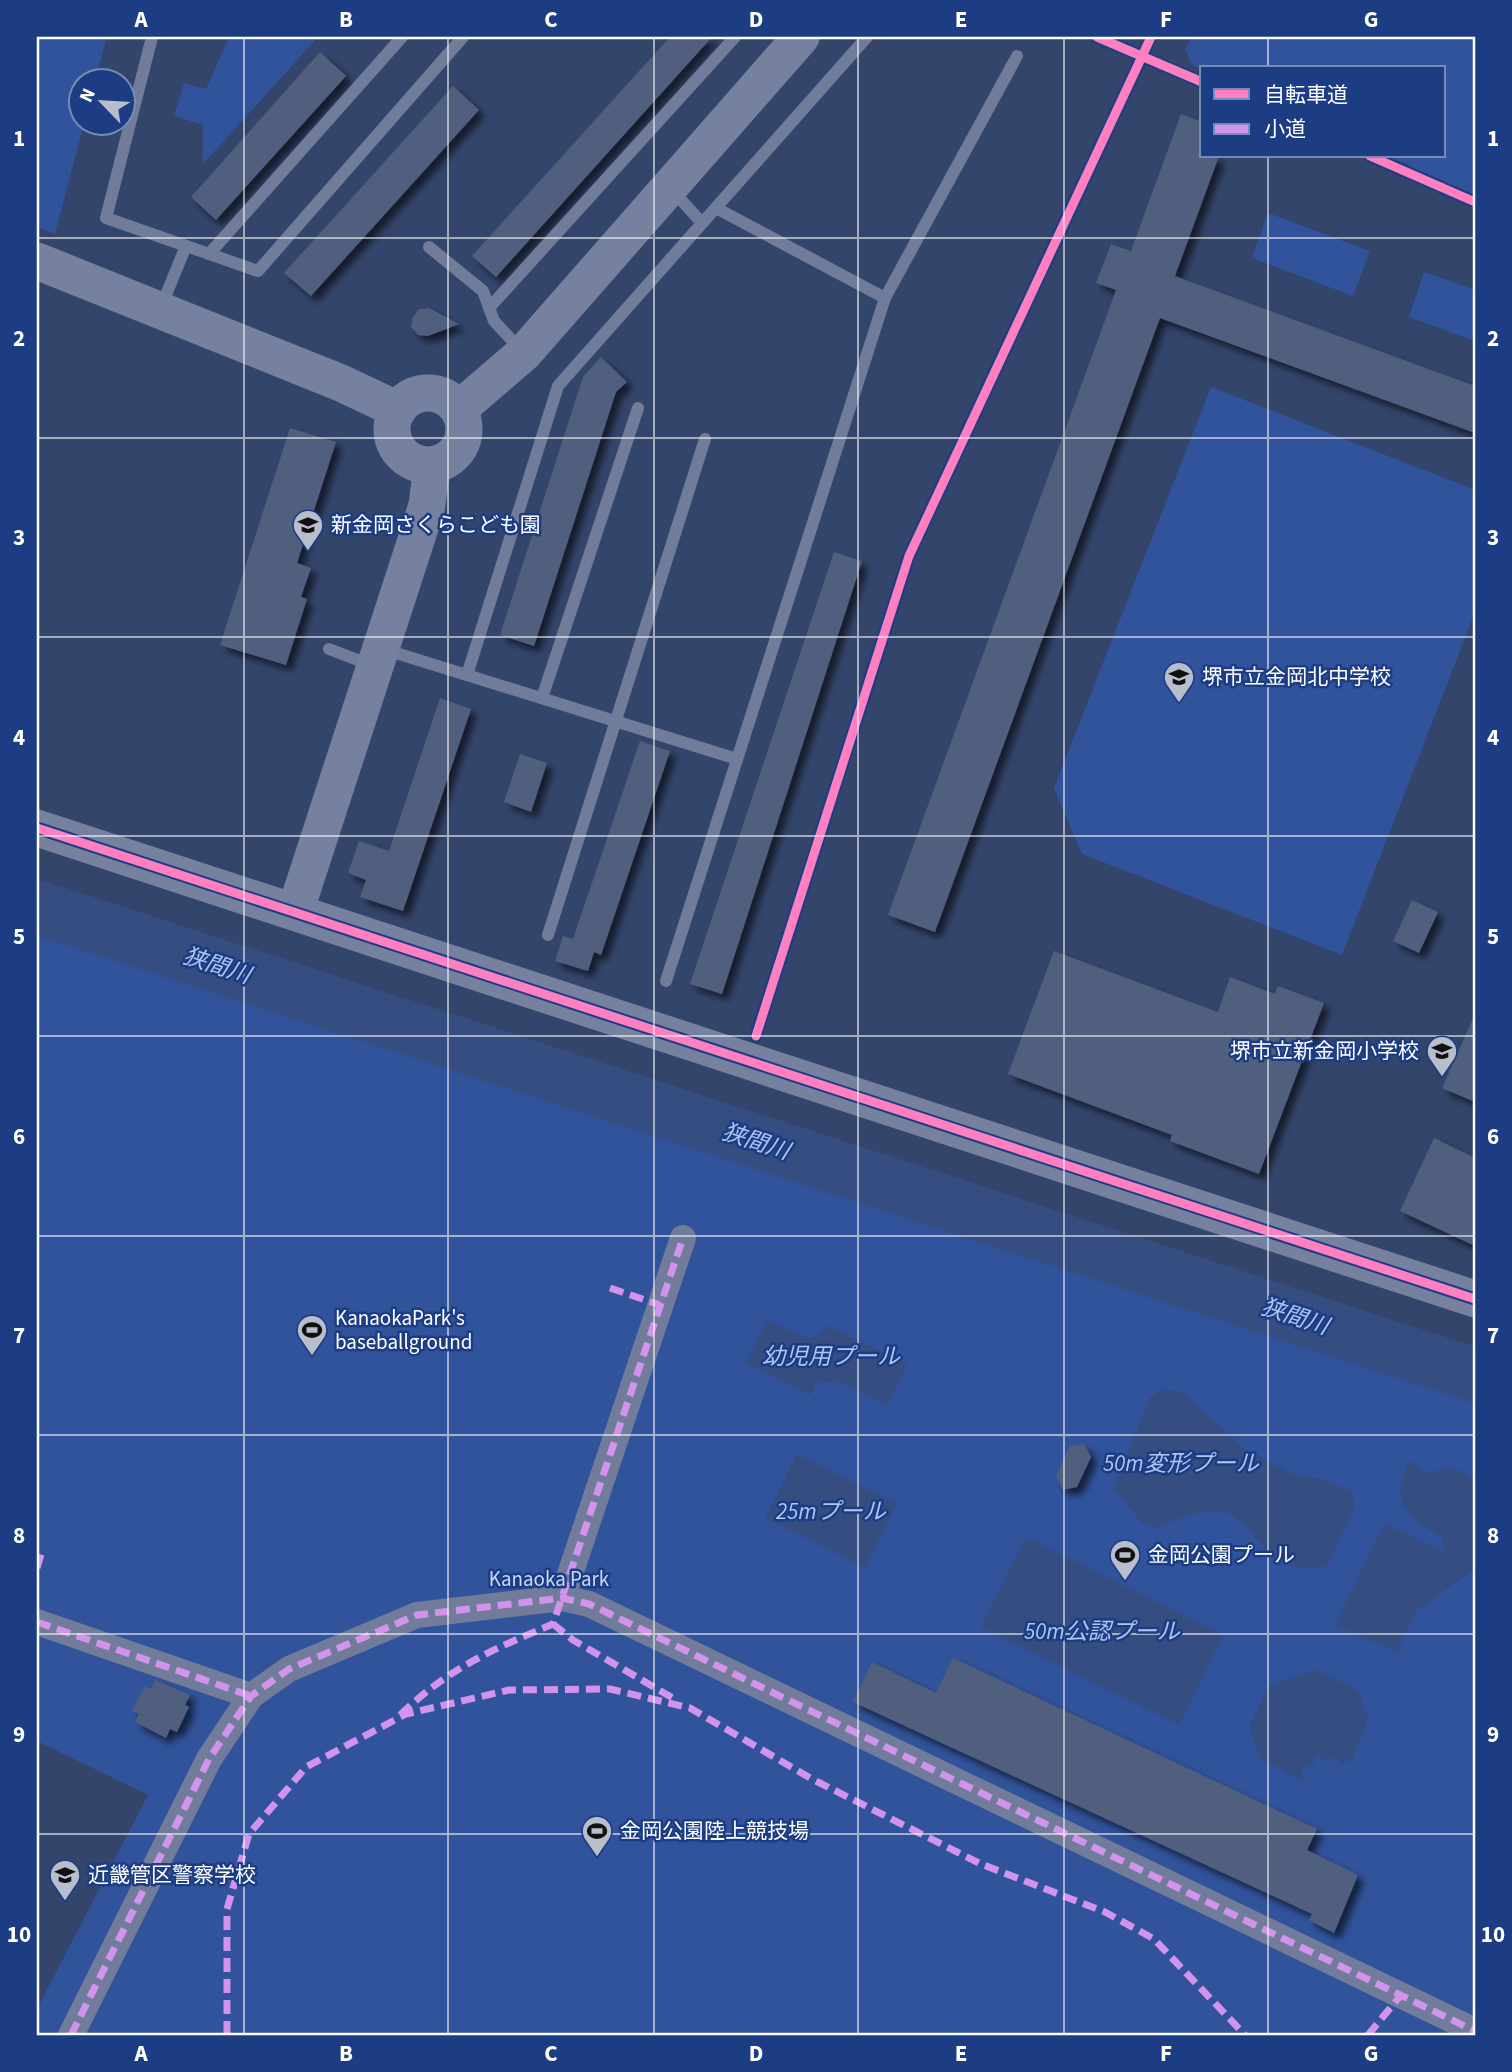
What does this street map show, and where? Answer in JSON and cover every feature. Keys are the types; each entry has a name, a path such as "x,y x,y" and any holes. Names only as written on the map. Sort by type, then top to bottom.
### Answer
{"street":[{"path":"459,409 524,353 801,37"},
{"path":"37,261 341,383 398,410"},
{"path":"428,393 451,400 464,420 461,444 444,462 432,465 410,460 395,443 393,421 398,410 405,401 428,393"},
{"path":"295,912 380,658 427,505 432,465"},
{"path":"37,828 1475,1299"},
{"path":"562,1598 683,1237"},
{"path":"71,2035 209,1759 251,1696 289,1669 417,1615 522,1605 562,1598 602,1610 1475,2031"},
{"path":"37,1622 251,1696"}],"lane":[{"path":"152,37 106,218 258,271 463,37"},
{"path":"209,254 402,37"},
{"path":"489,308 735,37"},
{"path":"467,675 558,386 867,37"},
{"path":"666,981 885,298 1017,56"},
{"path":"669,188 702,223"},
{"path":"716,208 885,298"},
{"path":"160,309 186,246"},
{"path":"429,247 483,291 494,321 524,353"},
{"path":"542,698 638,408"},
{"path":"548,935 705,439"},
{"path":"329,649 467,675 737,760"}],"green space":[{"path":"37,37 107,37 99,66 66,66 66,136 81,136 55,234 37,227"},
{"path":"229,37 317,38 203,164 203,125 174,116 184,83 206,89"},
{"path":"1192,37 1475,37 1475,196 1392,158 1446,158 1446,66 1200,66 1200,69 1192,65 1185,49"},
{"path":"1268,213 1370,251 1353,296 1252,258"},
{"path":"1424,272 1475,290 1475,341 1409,317"},
{"path":"1211,387 1475,490 1475,612 1342,955 1082,854 1054,788"},
{"name":"Kanaoka Park","path":"37,935 1475,1399 1475,2035 37,2035 37,2009 148,1795 37,1741"}],"water":[{"name":"幼児用プール","path":"767,1320 808,1339 823,1332 826,1325 907,1364 888,1405 837,1381 816,1383 810,1395 746,1363"},
{"name":"50m変形プール","path":"1165,1389 1182,1392 1246,1450 1294,1475 1324,1479 1352,1492 1355,1507 1327,1565 1305,1568 1288,1564 1262,1546 1242,1523 1219,1511 1195,1514 1156,1528 1141,1522 1114,1489 1150,1397"},
{"name":"25mプール","path":"797,1454 897,1504 865,1568 765,1518"},
{"path":"1412,1462 1424,1473 1454,1468 1475,1480 1475,1569 1416,1611 1397,1652 1335,1625 1384,1524 1444,1551 1443,1538 1413,1517 1402,1502 1400,1493 1406,1463"},
{"name":"50m公認プール","path":"1026,1537 1223,1635 1179,1725 981,1627"},
{"path":"1315,1670 1358,1690 1368,1718 1353,1758 1341,1765 1336,1756 1323,1761 1320,1754 1312,1758 1315,1764 1301,1768 1305,1779 1301,1780 1259,1758 1249,1727 1269,1686"}],"building":[{"path":"670,37 712,37 496,277 472,256"},
{"path":"320,52 346,76 216,220 191,197"},
{"path":"453,86 479,110 311,296 284,273"},
{"path":"1181,114 1200,121 1200,158 1218,158 1175,276 1475,386 1475,433 1160,318 935,932 888,915 1116,290 1096,283 1111,244 1131,251"},
{"path":"429,308 459,324 428,336 418,335 411,327 413,317 419,309"},
{"path":"601,357 627,382 616,392 534,646 500,635 583,377"},
{"path":"290,428 336,442 297,563 311,568 301,597 307,599 286,665 220,645"},
{"path":"834,552 862,561 722,994 690,984"},
{"path":"440,698 471,709 403,911 360,897 366,880 348,873 359,841 389,851"},
{"path":"640,741 670,751 601,955 594,952 588,971 555,961 563,936 573,939"},
{"path":"520,754 547,763 531,812 504,802"},
{"path":"1412,900 1438,912 1419,953 1393,941"},
{"path":"1054,951 1218,1012 1230,977 1275,994 1278,986 1324,1003 1259,1174 1170,1141 1172,1135 1008,1074"},
{"path":"1475,1014 1475,1102 1442,1088"},
{"path":"1434,1138 1475,1158 1475,1246 1400,1211"},
{"path":"1084,1444 1091,1457 1077,1487 1063,1490 1056,1476 1069,1447"},
{"path":"953,1658 1317,1829 1307,1850 1358,1875 1334,1933 1309,1920 1312,1914 853,1702 872,1662 936,1693"},
{"path":"155,1680 190,1695 185,1705 189,1707 177,1732 170,1729 166,1738 135,1722 139,1714 132,1711 145,1686 151,1689"}],"waterway":[{"name":"狭間川","path":"37,907 1475,1375"}],"marked path":[{"path":"400,1715 454,1672 553,1624 683,1238"},
{"path":"610,1288 660,1305"},
{"path":"37,1568 42,1551"},
{"path":"71,2035 209,1759 251,1696 289,1669 417,1615 562,1598 589,1604 1475,2031"},
{"path":"37,1622 251,1696"},
{"path":"553,1624 573,1640 678,1701"},
{"path":"227,2035 227,1909 249,1834 306,1767 406,1714 509,1690 610,1689 690,1708 812,1779 981,1864 1105,1912 1154,1939 1245,2035"},
{"path":"1368,2035 1401,1995"}],"cycle path":[{"path":"1097,37 1200,81"},
{"path":"756,1036 909,556 1151,37"},
{"path":"1375,158 1475,202"},
{"path":"37,828 1475,1299"}],"place":[{"name":"新金岡さくらこども園","path":"308,552"},
{"name":"堺市立金岡北中学校","path":"1179,704"},
{"name":"堺市立新金岡小学校","path":"1442,1078"},
{"name":"KanaokaPark's baseballground","path":"312,1357"},
{"name":"金岡公園プール","path":"1125,1582"},
{"name":"金岡公園陸上競技場","path":"597,1858"},
{"name":"近畿管区警察学校","path":"65,1902"}]}
